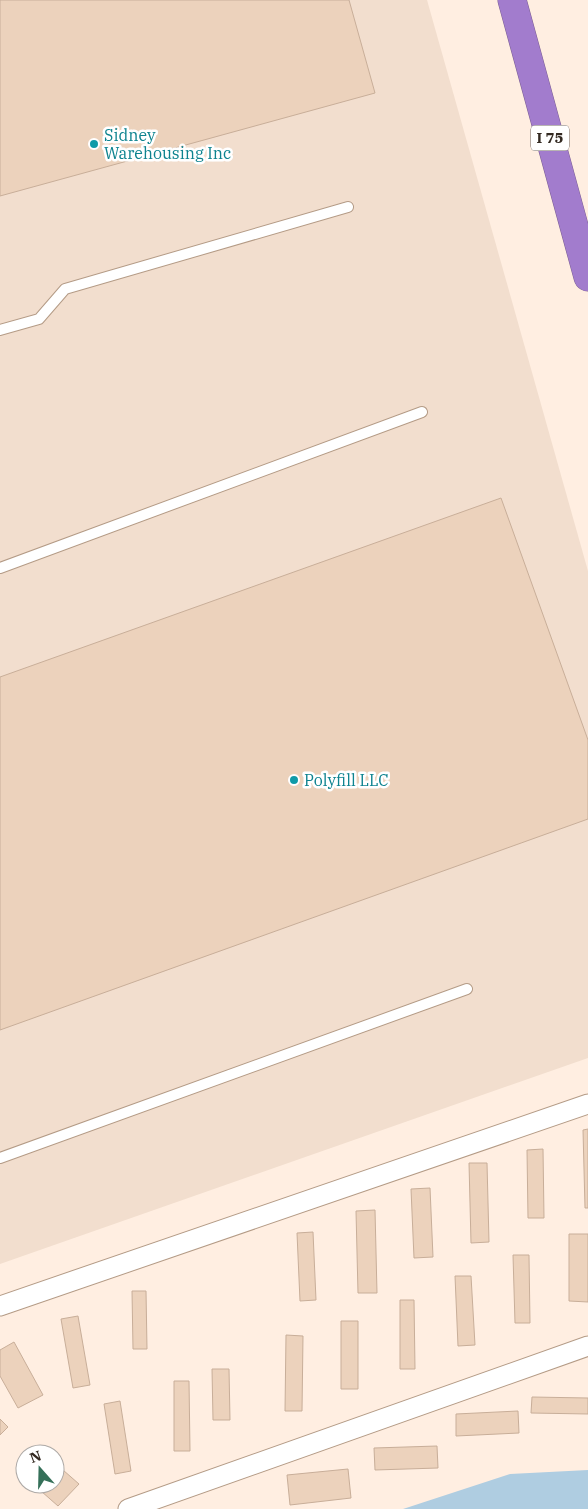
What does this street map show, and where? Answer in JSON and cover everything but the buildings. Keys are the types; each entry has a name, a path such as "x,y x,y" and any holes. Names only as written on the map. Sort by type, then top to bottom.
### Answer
{"highway":[{"name":"I 75","path":"512,0 588,277"}],"street":[{"path":"0,1306 588,1104"},
{"path":"128,1509 588,1346"}],"lane":[{"path":"0,330 39,320 65,289 348,207"},
{"path":"0,568 422,412"},
{"path":"0,1158 467,989"}],"shaded area":[{"path":"0,0 427,0 588,571 588,1058 0,1264"}],"water":[{"path":"588,1470 588,1509 403,1509 510,1474"}],"place":[{"name":"Sidney Warehousing Inc","path":"94,144"},
{"name":"Polyfill LLC","path":"294,780"}]}
